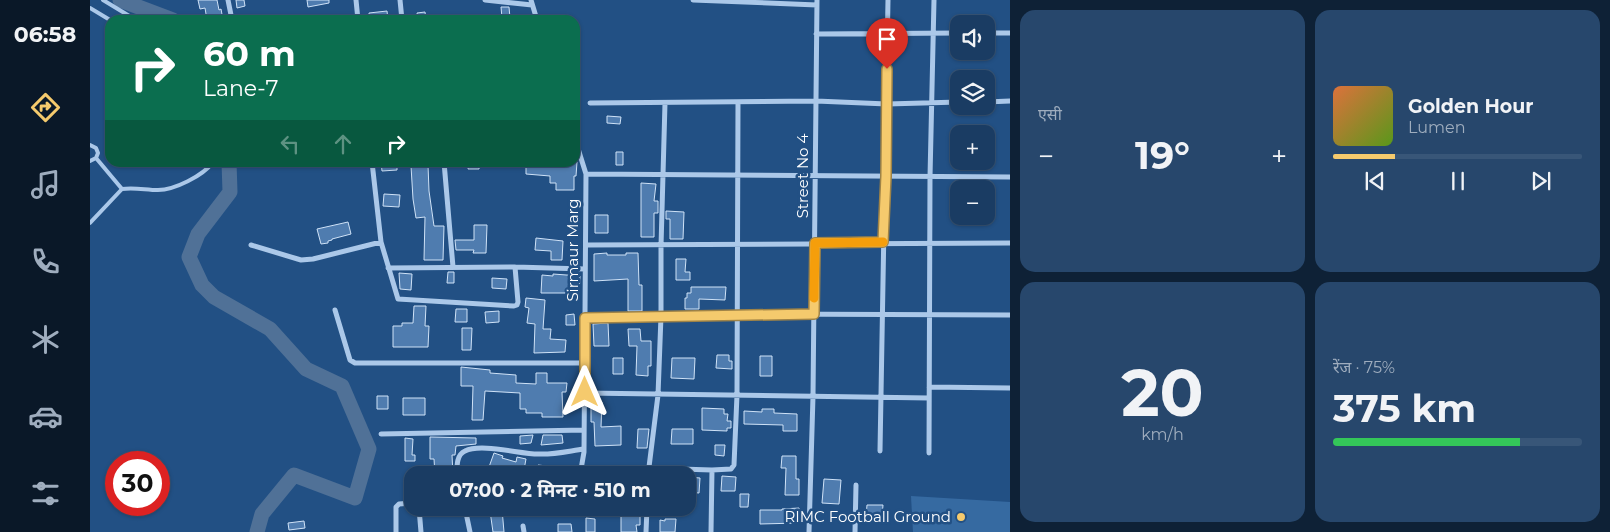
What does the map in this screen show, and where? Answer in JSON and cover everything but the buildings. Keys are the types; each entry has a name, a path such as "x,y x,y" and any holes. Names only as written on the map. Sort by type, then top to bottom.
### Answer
{"street":[{"path":"228,0 231,15"},
{"path":"356,0 358,15"},
{"path":"400,0 402,15"},
{"path":"485,0 531,3 535,15"},
{"path":"693,0 817,2"},
{"path":"880,450 888,0"},
{"path":"929,453 930,177 934,0"},
{"name":"Street No 4","path":"808,532 813,396 817,2"},
{"path":"816,34 950,33"},
{"path":"995,33 1010,33"},
{"path":"590,102 816,101 887,104 950,102"},
{"path":"995,102 1010,101"},
{"path":"696,470 733,468 736,395 738,102"},
{"path":"648,466 658,395 665,103"},
{"name":"Sirmaur Marg","path":"580,160 586,174 585,392 584,450 581,466"},
{"path":"373,167 381,242 396,298 400,300 514,306 518,302 515,267"},
{"path":"444,167 453,267"},
{"path":"586,174 1010,177"},
{"path":"251,245 301,260 313,259 381,242"},
{"path":"586,246 1010,242"},
{"path":"388,268 515,267 586,269"},
{"path":"335,310 350,360 355,363 585,363"},
{"path":"585,318 737,314 1010,315"},
{"path":"929,387 1010,388"},
{"path":"585,392 658,395 929,398"},
{"path":"381,434 584,430"},
{"path":"458,466 461,454 471,449 540,454 584,450"},
{"path":"711,532 712,470"},
{"path":"855,532 856,484"},
{"path":"396,532 396,507 399,504 404,504"},
{"path":"420,516 421,532"},
{"path":"467,516 470,532"},
{"path":"646,532 647,516"}],"lane":[{"path":"102,0 128,15"},
{"path":"90,8 105,17"},
{"path":"90,145 94,146 97,150 96,158 122,189"},
{"path":"90,161 96,158"},
{"path":"90,223 122,189 167,189 178,186 200,174 208,167"}],"shaded area":[{"name":"RIMC Football Ground","path":"911,496 1010,502 1010,532 913,532"}],"waterway":[{"path":"120,0 160,15"},
{"path":"229,167 230,192 198,234 189,257 202,285 214,297 270,329 306,369 342,386 369,449 355,498 294,475 262,514 257,532"}],"slow traffic":[{"path":"814,298 815,243 883,242"}],"place":[{"name":"RIMC Football Ground","path":"961,517"}],"route":[{"path":"585,392 585,318 814,314 815,243 883,242 887,69"}]}
